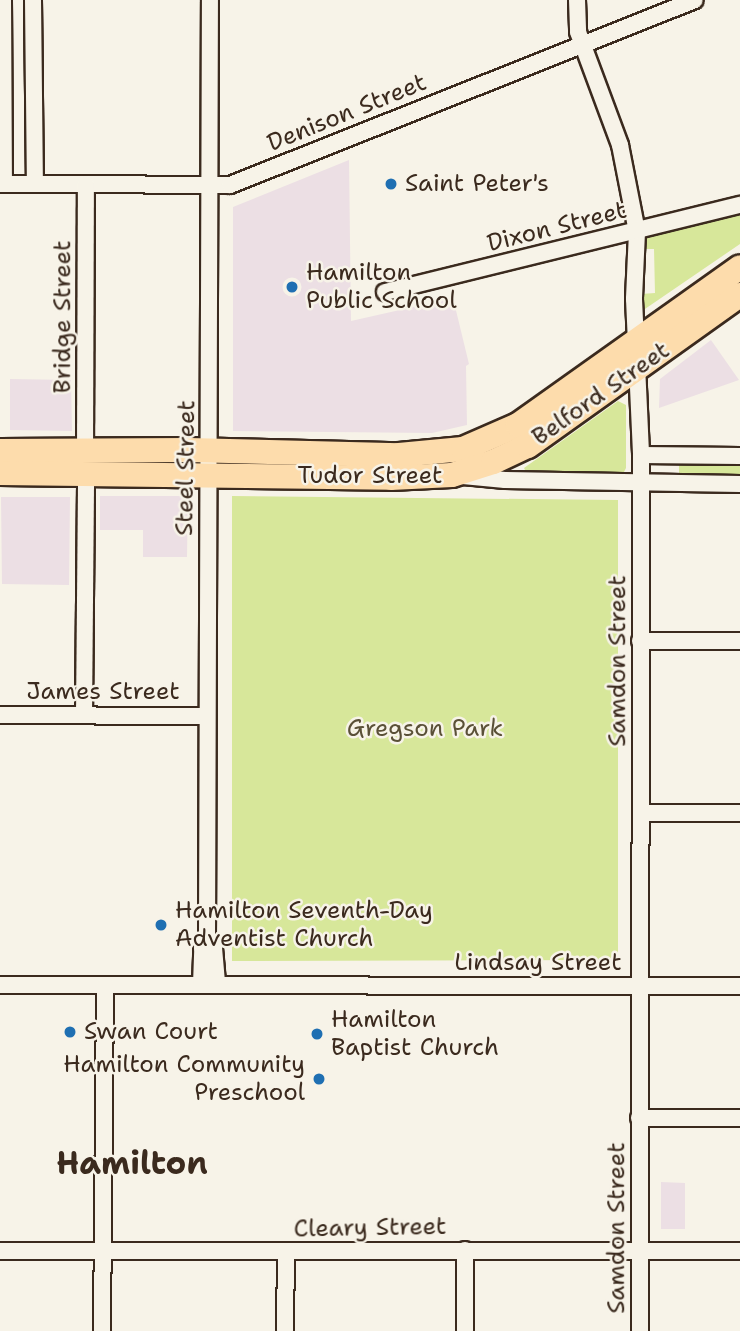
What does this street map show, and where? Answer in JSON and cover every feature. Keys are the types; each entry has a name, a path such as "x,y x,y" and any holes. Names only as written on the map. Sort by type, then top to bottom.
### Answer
{"main road":[{"name":"Belford Street","path":"497,436 740,267"},
{"name":"Belford Street","path":"452,475 493,462 528,446 740,295"},
{"name":"Tudor Street","path":"0,451 86,462 209,463 432,454 463,449 497,436"},
{"name":"Tudor Street","path":"0,472 86,462"},
{"name":"Tudor Street","path":"209,463 391,478 452,475"}],"street":[{"path":"2,184 3,0"},
{"path":"33,0 35,184"},
{"name":"Steel Street","path":"209,985 202,948 207,937 211,0"},
{"name":"Samdon Street","path":"577,0 578,32 618,138 636,232 634,299 640,455 640,1331"},
{"name":"Denison Street","path":"2,184 230,185 695,0"},
{"name":"Bridge Street","path":"84,715 86,184"},
{"name":"Dixon Street","path":"386,292 740,205"},
{"path":"640,455 740,456"},
{"name":"Tudor Street","path":"452,475 505,480 740,484"},
{"path":"640,641 740,641"},
{"name":"James Street","path":"0,715 207,716"},
{"path":"641,813 740,813"},
{"name":"Lindsay Street","path":"0,985 740,986"},
{"path":"102,1331 104,985"},
{"path":"639,1118 740,1118"},
{"path":"465,1250 465,1331"},
{"name":"Cleary Street","path":"0,1251 740,1251"},
{"path":"285,1331 286,1251"}],"shaded area":[{"name":"Hamilton Public School","path":"349,160 351,321 453,298 469,364 466,366 467,425 432,433 233,431 233,207"},
{"path":"711,340 739,380 659,408 660,379"},
{"path":"10,379 71,380 72,431 10,430"},
{"path":"100,496 188,496 187,557 143,557 143,530 100,530"},
{"path":"1,497 70,497 69,585 2,584"},
{"path":"661,1182 685,1183 685,1229 661,1229"}],"green space":[{"path":"740,215 740,244 642,311 641,294 655,293 654,249 641,249 648,235"},
{"path":"618,401 626,405 626,468 623,474 527,474 524,468"},
{"path":"679,464 740,465 740,477 679,476"},
{"name":"Gregson Park","path":"232,496 618,500 618,960 232,961"}],"place":[{"name":"Saint Peter's","path":"391,184"},
{"name":"Hamilton Public School","path":"292,287"},
{"name":"Hamilton Seventh-Day Adventist Church","path":"161,925"},
{"name":"Swan Court","path":"70,1032"},
{"name":"Hamilton Baptist Church","path":"317,1034"},
{"name":"Hamilton Community Preschool","path":"319,1079"}],"district":[{"name":"Hamilton","path":"132,1163"}]}
